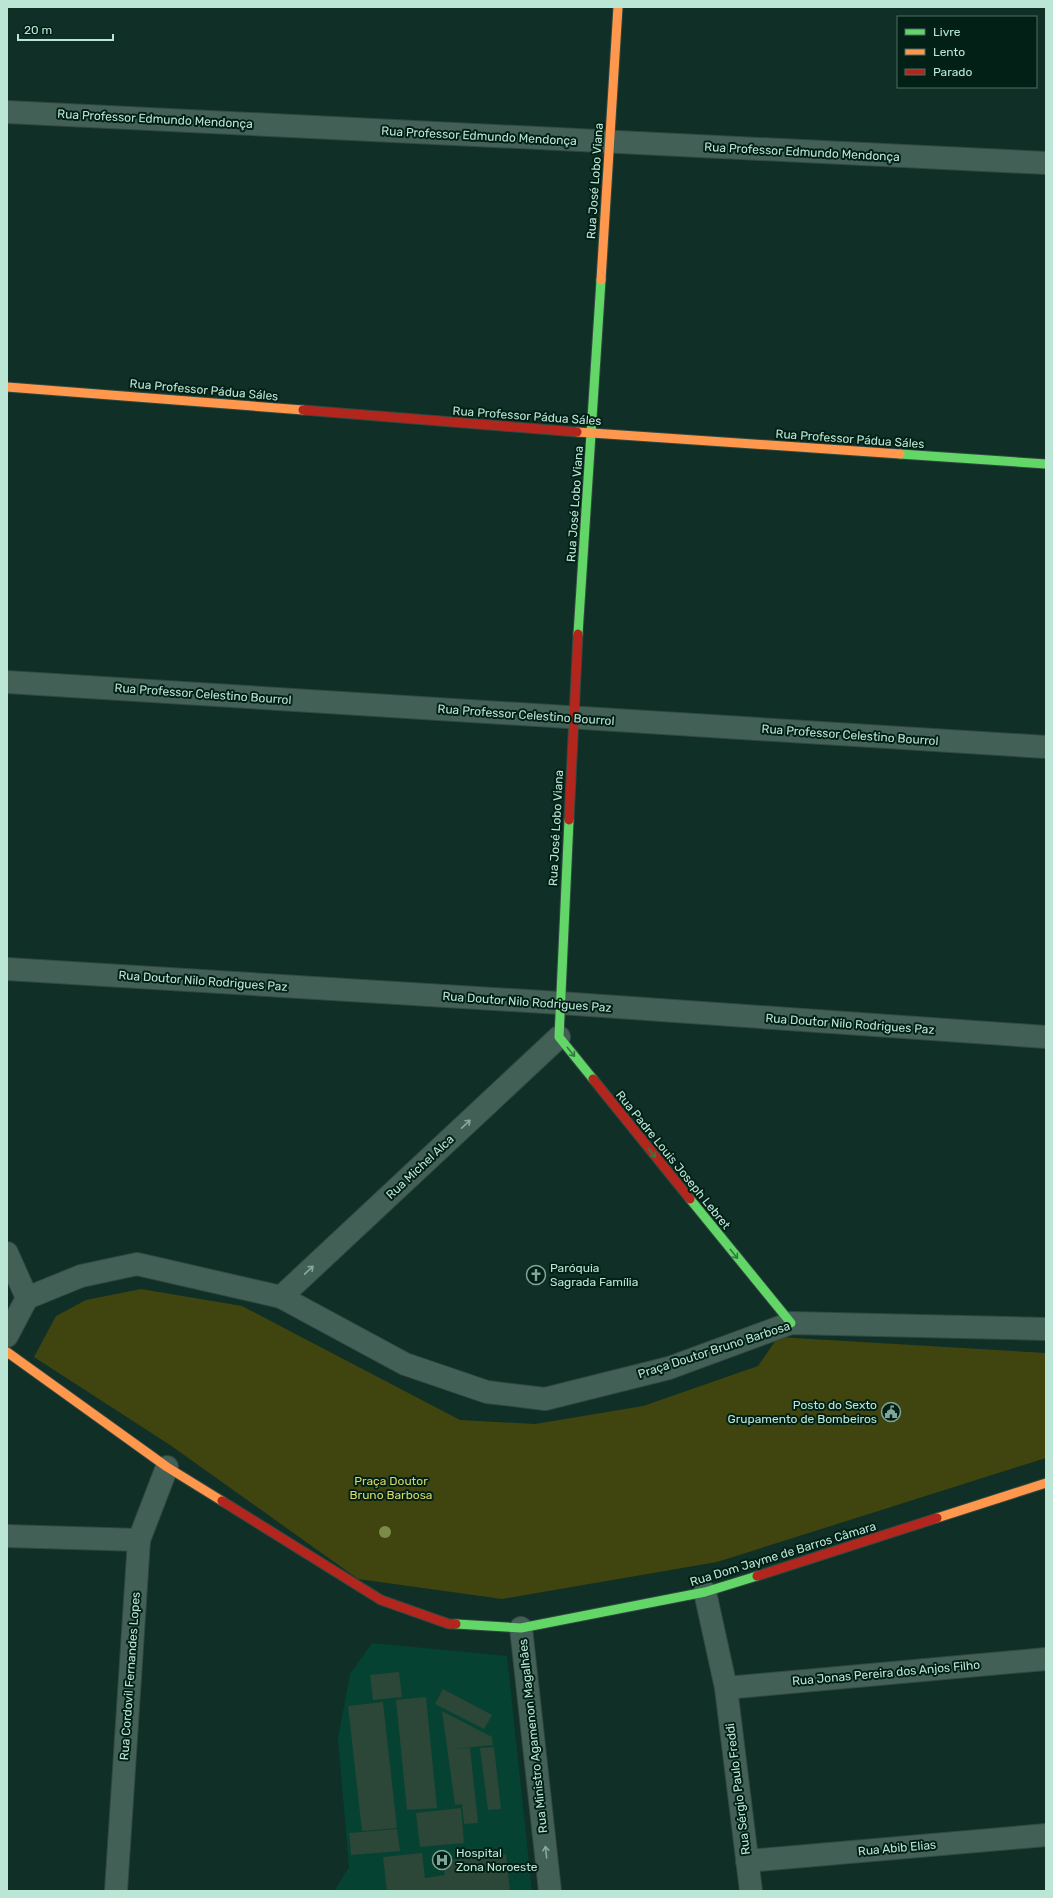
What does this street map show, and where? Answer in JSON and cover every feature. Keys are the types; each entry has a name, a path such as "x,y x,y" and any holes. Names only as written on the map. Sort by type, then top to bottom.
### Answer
{"street":[{"name":"Rua José Lobo Viana","path":"560,1003 573,718 618,7"},
{"name":"Rua Professor Edmundo Mendonça","path":"7,112 1046,163"},
{"name":"Rua Professor Pádua Sáles","path":"7,387 591,433 1046,464"},
{"name":"Rua Professor Celestino Bourrol","path":"7,682 1046,747"},
{"name":"Rua Doutor Nilo Rodrigues Paz","path":"7,969 560,1003 1046,1037"},
{"path":"558,1037 560,1003"},
{"name":"Rua Michel Alca","path":"281,1297 558,1037"},
{"name":"Rua Padre Louis Joseph Lebret","path":"558,1037 791,1324"},
{"path":"7,1253 26,1298 7,1336"},
{"name":"Praça Doutor Bruno Barbosa","path":"26,1298 81,1276 137,1264 281,1297 405,1364 487,1392 545,1399 669,1368 791,1324 1046,1329"},
{"name":"Rua Dom Jayme de Barros Câmara","path":"7,1352 167,1467 380,1600 449,1624 521,1628 705,1592 1046,1483"},
{"name":"Rua Cordovil Fernandes Lopes","path":"116,1891 139,1540 167,1467"},
{"path":"7,1536 139,1540"},
{"name":"Rua Sérgio Paulo Freddi","path":"705,1592 726,1688 751,1891"},
{"name":"Rua Ministro Agamenon Magalhães","path":"521,1628 550,1891"},
{"name":"Rua Jonas Pereira dos Anjos Filho","path":"726,1688 1046,1659"},
{"name":"Rua Abib Elias","path":"747,1860 1046,1835"}],"shaded area":[{"path":"372,1643 507,1656 532,1891 334,1891 349,1867 338,1739 350,1674"}],"green space":[{"name":"Praça Doutor Bruno Barbosa","path":"141,1289 242,1306 460,1420 535,1424 643,1406 758,1366 778,1337 1046,1353 1046,1458 717,1562 502,1599 358,1579 170,1445 34,1357 56,1316 86,1300"}],"building":[{"path":"399,1672 402,1697 373,1700 370,1675"},
{"path":"443,1689 492,1715 484,1729 435,1704"},
{"path":"426,1697 437,1808 407,1810 396,1700"},
{"path":"383,1702 397,1828 362,1831 348,1706"},
{"path":"442,1711 492,1737 493,1745 455,1749 470,1748 478,1823 464,1824 462,1804 455,1805"},
{"path":"494,1747 501,1809 488,1810 480,1748"},
{"path":"461,1808 464,1843 420,1847 416,1813"},
{"path":"397,1829 400,1851 351,1855 349,1833"},
{"path":"422,1853 425,1878 445,1875 443,1861 506,1854 510,1891 387,1891 383,1857"}],"traffic: fast":[{"path":"578,634 601,280"},
{"path":"900,454 1046,464"},
{"path":"569,820 559,1037 593,1079"},
{"path":"690,1199 791,1323"},
{"path":"456,1624 521,1628 705,1592 757,1576"}],"traffic: slow":[{"path":"601,280 618,7"},
{"path":"7,387 303,410"},
{"path":"577,432 900,454"},
{"path":"7,1352 167,1467 222,1501"},
{"path":"937,1518 1046,1483"}],"traffic: jam":[{"path":"303,410 577,432"},
{"path":"569,820 578,634"},
{"path":"593,1079 690,1199"},
{"path":"222,1501 381,1600 449,1624 456,1624"},
{"path":"757,1576 937,1518"}],"place":[{"name":"Paróquia Sagrada Família","path":"536,1275"},
{"name":"Posto do Sexto Grupamento de Bombeiros","path":"891,1412"},
{"name":"Hospital Zona Noroeste","path":"442,1860"}]}
